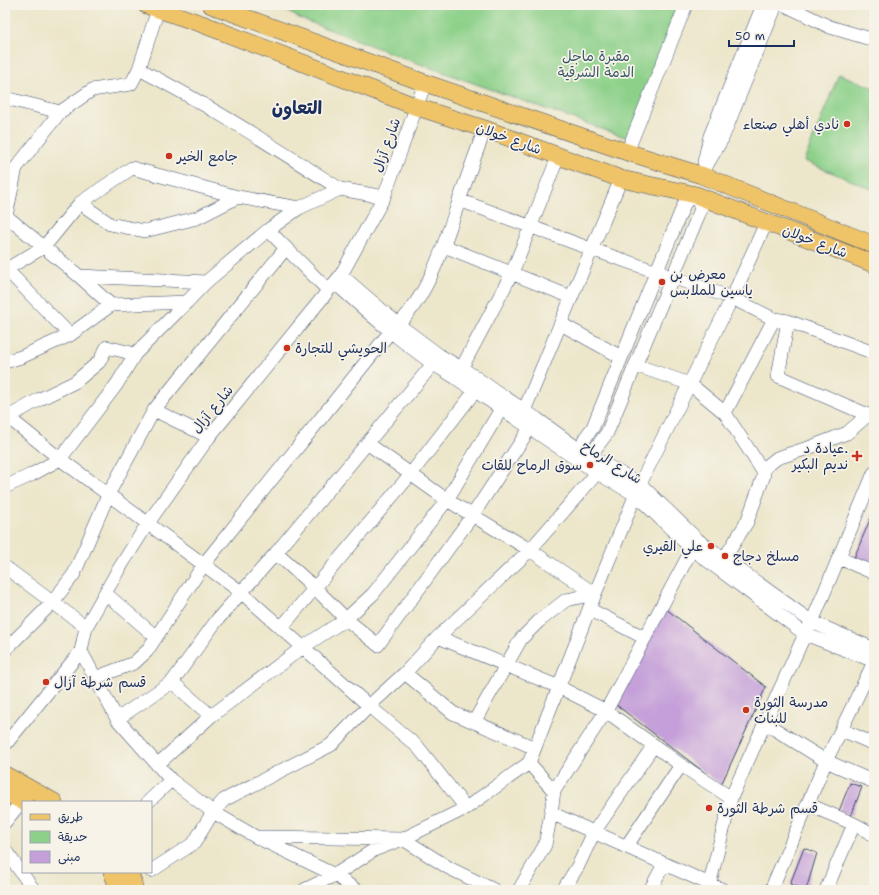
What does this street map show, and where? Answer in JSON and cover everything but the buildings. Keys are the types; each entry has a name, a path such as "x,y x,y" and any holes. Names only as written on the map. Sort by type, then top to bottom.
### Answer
{"main road":[{"name":"شارع خولان","path":"210,5 425,83 628,152 701,175 874,245"},
{"name":"شارع خولان","path":"152,7 202,24 417,107 485,129 558,157 620,178 696,194 766,223 874,264"},
{"path":"696,194 701,175"},
{"path":"5,775 52,801"},
{"path":"5,792 23,801"},
{"path":"112,873 119,890"}],"street":[{"path":"628,152 686,5"},
{"path":"701,175 710,136 763,5"},
{"path":"701,175 722,139 776,5"},
{"path":"785,5 830,27 874,40"},
{"path":"111,305 79,276 6,216 16,168 60,112 92,90 131,84 139,69 152,7"},
{"path":"139,69 241,126 340,188 384,197"},
{"name":"شارع آزال","path":"5,745 81,651 86,627 105,593 148,523 209,437 335,283 384,197 425,83"},
{"path":"5,98 60,112"},
{"path":"95,678 134,663 147,651 204,564 418,301 444,246 485,129"},
{"path":"459,374 512,273 558,157"},
{"path":"70,335 6,269 44,247 80,203 132,168 238,197 299,208"},
{"path":"276,553 315,588 346,619 378,645 472,516 525,420 560,324 620,178"},
{"path":"5,487 60,459 117,384 135,354 206,282 268,230 299,208 340,188"},
{"path":"696,194 701,209 607,433 595,449 578,454 584,438 593,427 685,202 696,194"},
{"path":"80,203 110,224 145,231 197,218 238,197"},
{"path":"459,200 591,249 732,298 774,319 788,321 874,353"},
{"path":"304,890 335,875 374,850 403,839 466,808 529,763 638,489 732,298 766,223"},
{"name":"شارع الرماح","path":"268,230 286,248 395,329 433,364 459,374 525,420 578,454 638,489 724,560 812,622 874,649"},
{"path":"444,246 571,297"},
{"path":"5,650 52,603 74,574 108,495 154,410 286,248"},
{"path":"79,276 206,282"},
{"path":"5,362 70,335 111,305 187,302"},
{"path":"725,413 774,319"},
{"path":"788,321 778,376 871,416"},
{"path":"560,324 621,357"},
{"name":"شارع الرماح","path":"395,329 439,355 475,391 501,409 525,420 578,454 597,473 638,489 692,549 805,634 874,661"},
{"path":"135,354 107,347 99,362 75,382 40,398 7,418 108,495 241,592 369,706 418,747 466,808"},
{"path":"117,719 172,682 217,620 276,553 433,364"},
{"path":"635,365 690,384 725,413 762,470 764,475 747,522 724,560"},
{"path":"281,628 410,475 475,391"},
{"path":"157,765 211,716 303,647 346,619 373,594 447,500 501,409"},
{"path":"154,410 209,437"},
{"path":"762,470 777,458 847,433 855,425 871,416"},
{"path":"367,443 447,500 530,550 595,594"},
{"path":"152,870 194,842 213,812 224,800 331,745 369,706 405,673 438,637 530,550 597,473"},
{"path":"709,887 731,798 805,634 812,622 874,473"},
{"path":"519,890 545,845 552,813 554,791 606,711 692,549"},
{"path":"839,558 874,573"},
{"path":"5,568 86,627"},
{"path":"105,593 156,637"},
{"path":"474,722 521,639 539,621 566,600 595,594"},
{"path":"589,609 644,638"},
{"path":"438,637 559,687 606,711 681,765 731,798"},
{"path":"81,651 117,719 172,780 213,812 256,837 335,875 356,890"},
{"path":"771,890 826,761 874,661"},
{"path":"405,673 453,713 535,748"},
{"path":"172,682 211,716"},
{"path":"765,723 826,761 874,782"},
{"path":"842,730 874,744"},
{"path":"563,890 578,866 594,832 654,745"},
{"path":"529,763 554,791"},
{"path":"626,847 681,765"},
{"path":"149,801 172,780"},
{"path":"5,822 22,802"},
{"path":"807,804 854,824 874,835"},
{"path":"552,813 664,864 709,887 723,890"},
{"path":"826,890 854,824"},
{"path":"256,837 403,839 449,868 494,890"},
{"path":"5,850 10,865 34,890"},
{"path":"650,890 664,864"},
{"path":"132,881 146,873"}],"green space":[{"name":"مقبرة ماجل الدمة الشرقية","path":"277,5 683,5 630,139 417,63 299,18"},
{"name":"نادي أهلي صنعاء","path":"839,74 874,88 874,190 804,161"}],"place":[{"name":"نادي أهلي صنعاء","path":"847,124"},
{"name":"جامع الخير","path":"169,156"},
{"name":"معرض بن ياسين للملابس","path":"662,282"},
{"name":"الحويشي للتجارة","path":"287,348"},
{"name":"عيادة د. نديم البكير","path":"857,456"},
{"name":"سوق الرماح للقات","path":"590,465"},
{"name":"علي القيري","path":"711,546"},
{"name":"مسلخ دجاج","path":"725,556"},
{"name":"قسم شرطة آزال","path":"46,682"},
{"name":"مدرسة الثورة للبنات","path":"746,710"},
{"name":"قسم شرطة الثورة","path":"709,808"}],"district":[{"name":"التعاون","path":"297,108"}]}
